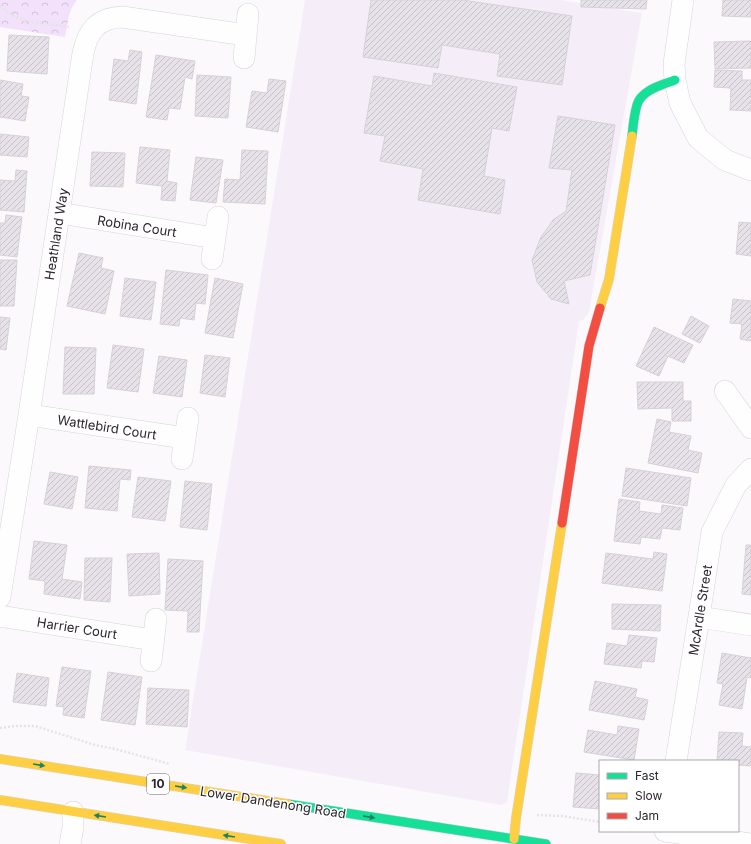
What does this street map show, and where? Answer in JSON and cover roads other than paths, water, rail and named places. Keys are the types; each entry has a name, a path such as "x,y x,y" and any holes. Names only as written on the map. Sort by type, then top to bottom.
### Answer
{"main road":[{"path":"514,839 589,346 609,279 637,104 639,99 651,90 675,80"},
{"name":"Lower Dandenong Road","path":"0,759 546,844"},
{"path":"0,800 281,844"}],"street":[{"path":"683,0 674,64 675,80 680,103 698,138 725,160 751,170"},
{"path":"244,58 248,14"},
{"name":"Heathland Way","path":"0,596 83,53 87,39 99,23 106,19 122,17 246,35"},
{"name":"Robina Court","path":"59,214 215,238"},
{"path":"212,259 218,217"},
{"path":"725,391 751,428"},
{"name":"Wattlebird Court","path":"28,415 185,438"},
{"path":"182,459 188,418"},
{"name":"McArdle Street","path":"676,760 700,617 712,532 736,485 751,469"},
{"name":"Harrier Court","path":"0,616 153,640"},
{"path":"700,617 751,625"},
{"path":"151,661 156,619"},
{"path":"70,844 74,812"},
{"path":"663,844 665,832"},
{"path":"672,832 751,844"}]}
